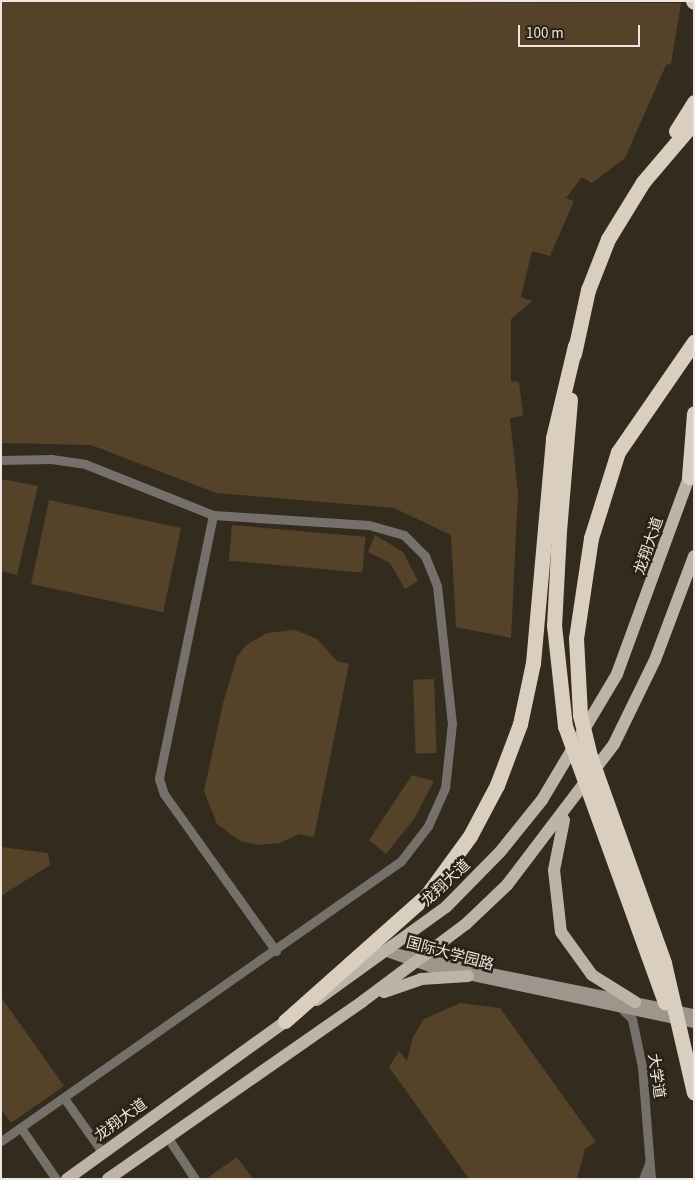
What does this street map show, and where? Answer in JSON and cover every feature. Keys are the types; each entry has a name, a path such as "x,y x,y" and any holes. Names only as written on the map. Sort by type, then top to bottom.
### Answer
{"highway":[{"path":"285,1021 427,895 470,836 497,785 520,724 534,663 554,438 575,346 608,239 694,102"},
{"path":"643,182 694,122"},
{"path":"692,1088 664,964 590,756 580,715 576,638 591,538 618,452 694,342"},
{"path":"575,346 559,531 554,625 565,726 692,1088"},
{"path":"688,477 694,412"}],"main road":[{"name":"龙翔大道","path":"67,1179 285,1021 387,952 482,872 563,770 632,641 688,477"},
{"path":"108,1179 363,1001 418,960 507,886 571,804 614,744 645,685 694,556"},
{"path":"571,804 554,870 561,932 592,975 635,1002"},
{"path":"363,1001 415,980 468,976"}],"street":[{"path":"1,460 51,459 85,464 213,515 388,529 416,544 437,586 452,723 449,768 437,808 417,843 383,878 1,1141"},
{"path":"213,515 159,779 164,794 276,951"},
{"name":"国际大学园路","path":"387,952 468,976 623,1010 694,1022"},
{"name":"国际大学园路","path":"418,960 694,1014"},
{"name":"大学道","path":"623,1010 632,1019 636,1036 651,1151 651,1179"},
{"path":"64,1098 103,1153"},
{"path":"20,1128 56,1179"},
{"path":"168,1138 195,1179"},
{"name":"大学道","path":"643,1179 651,1151"}],"shaded area":[{"path":"1,1 681,3 671,64 666,65 625,158 592,183 582,177 566,198 574,201 550,256 532,251 521,297 532,301 511,319 511,381 519,382 523,416 510,418 518,494 511,638 456,627 451,535 394,508 216,493 91,445 1,443"},
{"path":"1,479 38,486 17,575 1,571"},
{"path":"49,500 181,528 163,612 31,584"},
{"path":"232,525 365,537 362,573 229,561"},
{"path":"375,535 403,552 418,581 405,589 390,563 368,552"},
{"path":"295,630 317,639 337,661 349,664 314,837 299,834 280,843 258,845 240,841 217,824 204,791 223,703 237,657 246,645 267,633"},
{"path":"434,679 437,753 416,754 413,680"},
{"path":"412,775 434,781 414,819 386,854 369,840"},
{"path":"1,847 48,853 50,865 1,896"},
{"path":"1,997 64,1086 11,1123 1,1109"},
{"path":"460,1003 500,1008 596,1142 585,1149 577,1179 469,1179 389,1067 399,1051 407,1061 413,1037 424,1019"},
{"path":"237,1157 253,1179 206,1179"}]}
